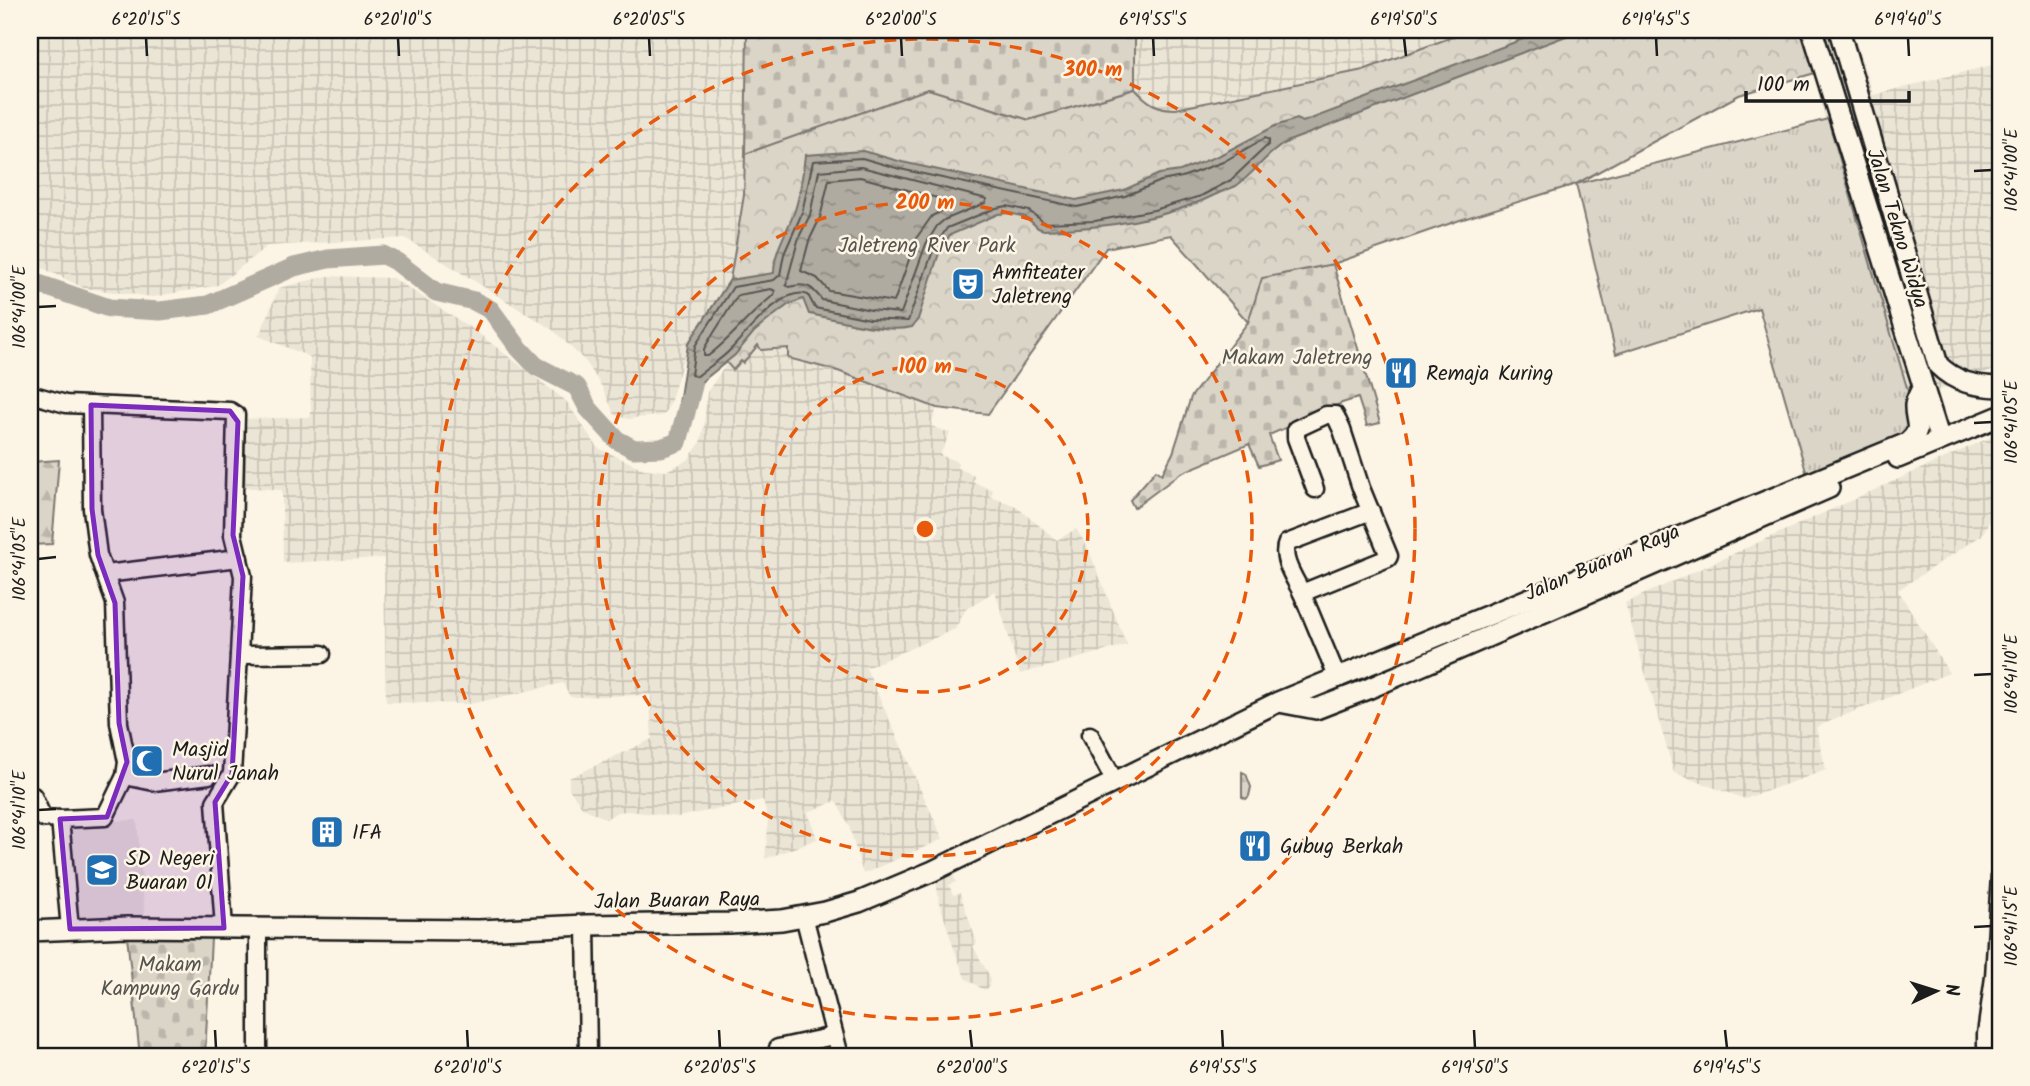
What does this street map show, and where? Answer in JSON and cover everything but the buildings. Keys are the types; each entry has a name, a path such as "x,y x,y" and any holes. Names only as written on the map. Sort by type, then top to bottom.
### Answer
{"main road":[{"name":"Jalan Tekno Widya","path":"1812,30 1940,440"},
{"name":"Jalan Tekno Widya","path":"1839,30 1938,365 1960,382 1975,386 2000,387"},
{"name":"Jalan Buaran Raya","path":"1278,702 1316,709 1370,688 1844,475 1913,438 1919,427 1915,404 1922,388"},
{"name":"Jalan Buaran Raya","path":"30,931 224,928 479,930 730,923 804,916 859,902 933,871 1278,702 1654,545 2000,416"}],"street":[{"path":"30,394 66,404 230,411 236,415 233,535 243,576 239,655 232,774 215,802 224,928"},
{"path":"30,796 33,796 43,818 105,817 125,776 127,762 119,723 115,603 98,555 92,509 91,405"},
{"path":"1302,593 1389,556 1335,415 1326,415 1296,429 1296,438 1315,489"},
{"path":"1338,679 1284,550 1287,543 1371,511"},
{"path":"105,574 239,558"},
{"path":"239,655 322,654"},
{"path":"1090,735 1114,780"},
{"path":"125,776 154,782 209,775"},
{"path":"60,819 70,929"},
{"path":"1992,1056 1986,1046 1986,1034 1994,977 2000,875"},
{"path":"804,916 840,1056"},
{"path":"586,925 588,1056"},
{"path":"258,928 258,1056"},
{"path":"777,1056 778,1048 834,1037"}],"highlighted area":[{"path":"91,405 230,411 238,422 233,535 243,576 232,774 215,802 224,928 70,929 60,819 107,817 127,762 119,723 115,603 98,555 92,509"}],"shaded area":[{"path":"30,30 747,30 744,195 730,280 688,344 664,415 628,419 615,415 586,362 553,330 405,238 267,246 218,285 153,297 84,288 30,262"},
{"path":"1135,30 1471,30 1363,70 1176,109 1161,109 1147,102 1135,89"},
{"path":"1802,30 1852,30 1873,95 2000,63 2000,368 1899,405"},
{"path":"327,276 393,278 474,330 566,401 598,448 644,469 666,471 688,460 700,443 707,392 727,363 734,369 759,345 761,350 788,348 788,358 838,371 937,408 931,426 950,433 940,455 958,462 957,468 974,475 973,482 993,490 991,497 1014,505 1057,540 1076,529 1087,546 1127,645 1020,674 995,591 966,609 955,629 866,668 943,839 863,874 849,826 836,801 808,812 817,839 765,859 768,820 763,800 678,817 629,811 617,812 606,819 583,808 569,789 569,778 652,739 651,695 570,697 563,683 470,704 386,702 384,558 283,563 282,490 239,487 242,419 311,417 310,357 259,336 279,288"},
{"path":"2000,433 2000,499 1982,535 1898,590 1949,673 1816,727 1826,770 1745,799 1674,773 1625,603"},
{"name":"SD Negeri Buaran 01","path":"137,820 145,917 66,920 59,823"},
{"path":"951,869 956,882 949,885 953,895 960,893 977,943 973,946 989,975 988,988 984,990 965,978 939,901 935,875"}],"green space":[{"path":"747,30 1135,30 1135,89 1029,120 928,89 745,154"},
{"name":"Jaletreng River Park","path":"1471,30 1802,30 1815,73 1739,95 1576,184 1333,264 1262,278 1248,322 1171,235 1106,248 988,414 937,408 838,371 788,358 788,348 761,350 758,345 743,363 741,361 733,370 727,363 688,344 730,280 744,195 745,154 928,89 1029,120 1135,89 1153,104 1176,109 1363,70"},
{"path":"1828,119 1915,415 1906,434 1808,478 1759,308 1616,354 1576,184"},
{"name":"Makam Jaletreng","path":"1333,264 1380,423 1367,426 1358,398 1342,403 1269,435 1278,460 1259,466 1249,444 1181,473 1134,508 1130,500 1156,470 1162,474 1173,453 1191,397 1248,322 1261,278"},
{"path":"59,460 52,544 30,545 30,462"},
{"path":"1242,772 1246,774 1251,787 1246,799 1242,797"},
{"name":"Makam Kampung Gardu","path":"127,936 211,938 205,1056 171,1050 170,1056 140,1056"}],"water":[{"path":"1547,30 1582,30 1289,141 1236,186 1200,202 1135,221 1044,230 1026,217 998,214 950,235 940,250 918,319 912,327 888,329 809,314 803,299 788,305 772,317 754,332 735,355 700,383 690,417 679,404 688,344 730,280 774,273 779,248 797,203 805,155 863,151 1076,200 1124,190 1159,174 1180,171 1220,155 1275,126 1297,119 1303,122"}],"waterway":[{"path":"30,281 109,308 160,311 208,305 294,267 328,259 383,255 397,262 436,292 474,301 491,310 518,347 536,366 577,387 588,408 617,440 634,449 661,448 678,442 693,386"}],"place":[{"name":"Amfiteater Jaletreng","path":"968,284"},
{"name":"Remaja Kuring","path":"1401,373"},
{"name":"Masjid Nurul Janah","path":"147,761"},
{"name":"IFA","path":"327,832"},
{"name":"Gubug Berkah","path":"1255,846"},
{"name":"SD Negeri Buaran 01","path":"102,870"}]}
